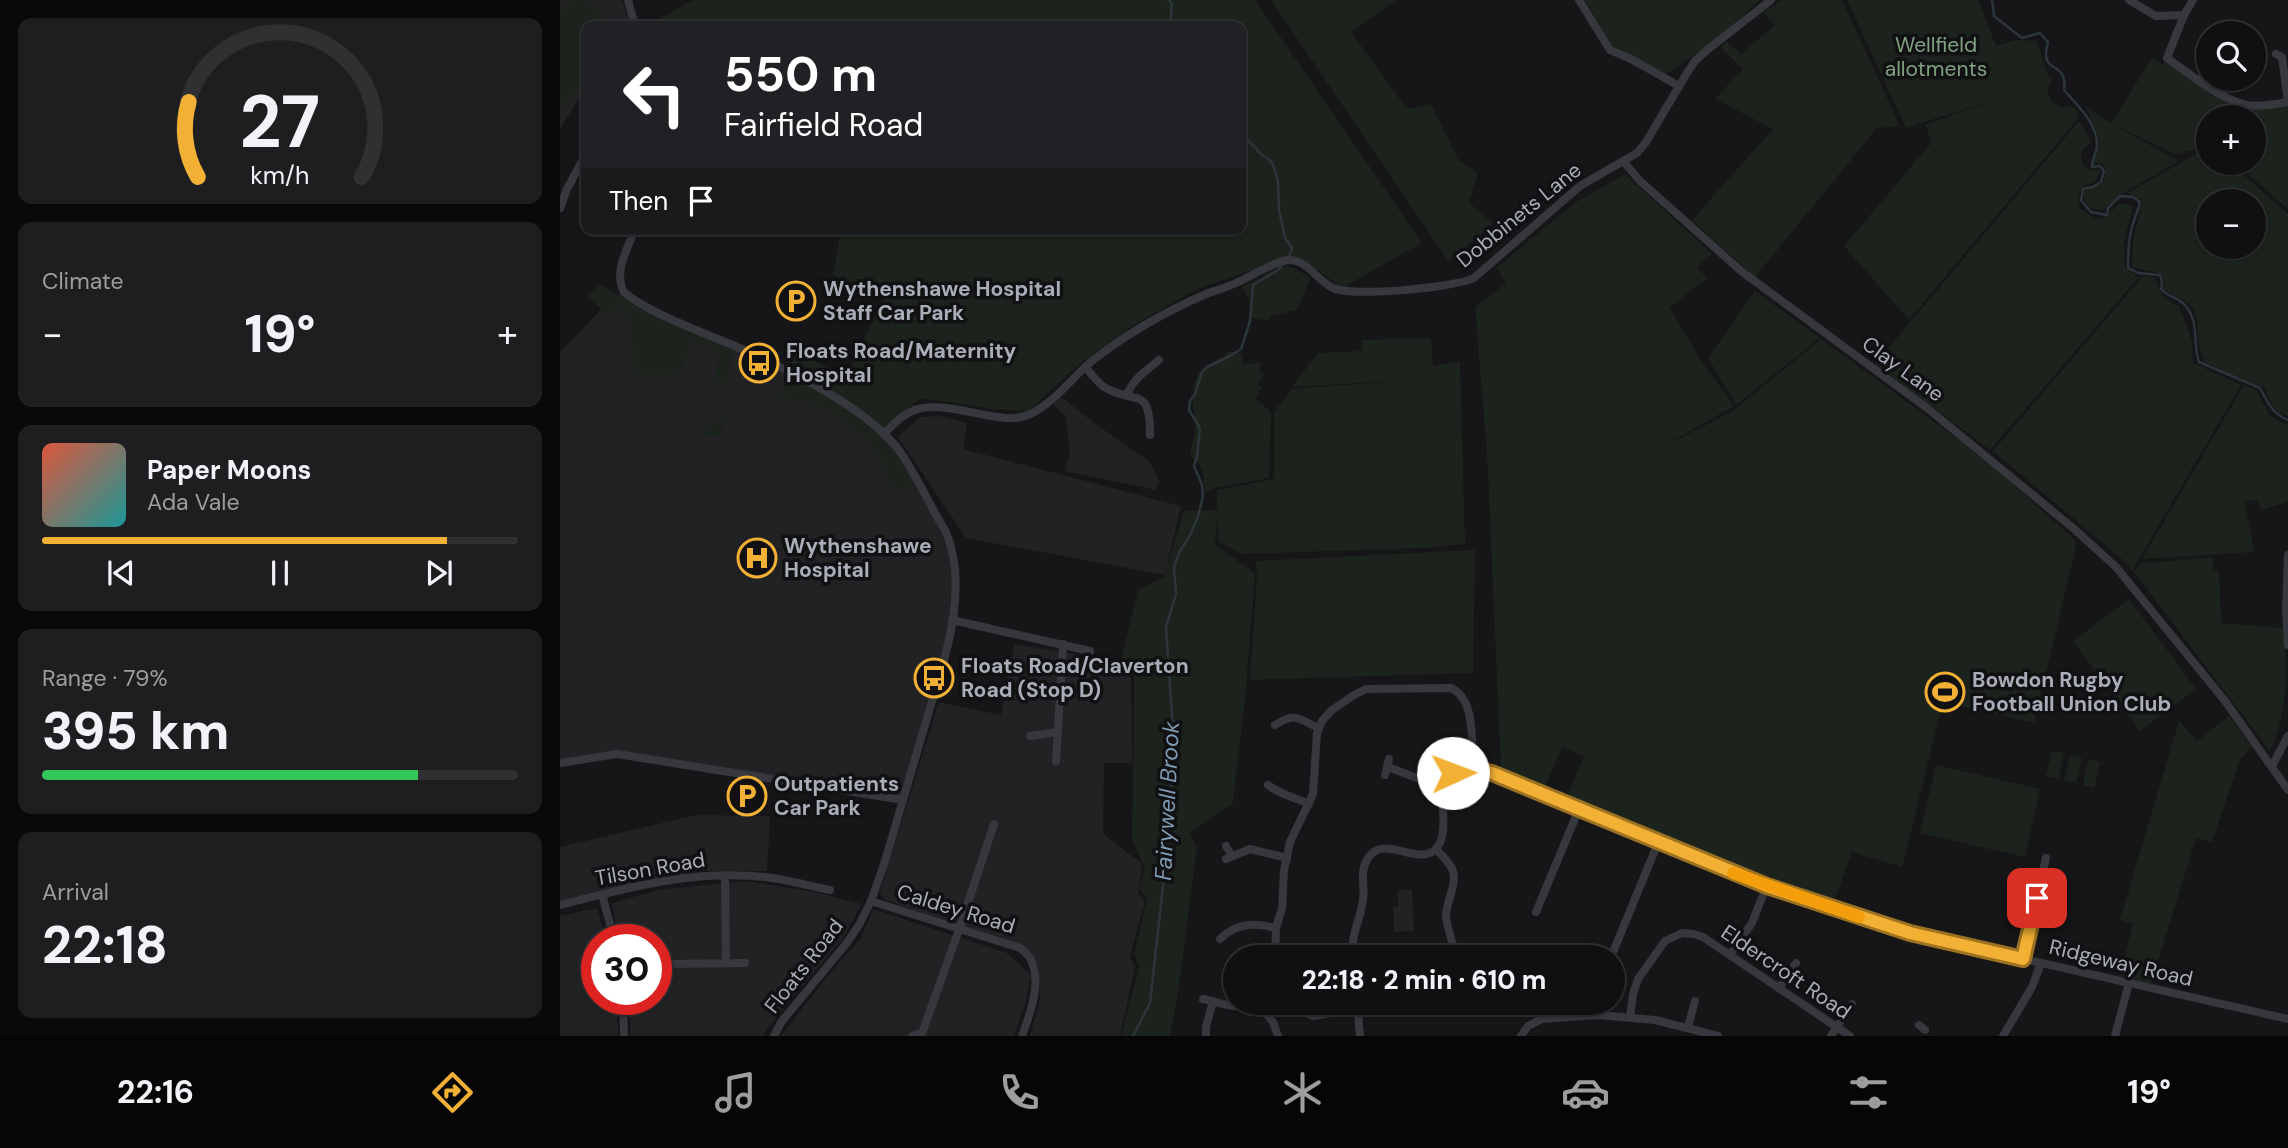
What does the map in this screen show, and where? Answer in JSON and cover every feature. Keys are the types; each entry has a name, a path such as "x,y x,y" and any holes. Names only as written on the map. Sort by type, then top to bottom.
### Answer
{"street":[{"path":"628,0 634,21"},
{"path":"1579,0 1610,50 1632,59 1679,86"},
{"path":"1624,162 1646,142 1695,61 1771,0"},
{"path":"2129,0 2156,16 2184,15"},
{"path":"2193,0 2167,58 2196,78"},
{"path":"2219,91 2245,105 2288,102 2282,57 2276,54"},
{"name":"Dobbinets Lane","path":"884,434 917,409 935,408 1002,418 1027,415 1054,397 1106,350 1175,309 1276,263 1290,260 1301,263 1325,284 1345,292 1433,287 1465,282 1474,278 1580,186 1624,162"},
{"name":"Clay Lane","path":"1624,162 1639,180 1741,271 1937,416 2054,511 2116,567 2225,701 2288,790"},
{"path":"560,208 581,163"},
{"name":"Floats Road","path":"633,235 620,274 621,288 629,296 792,374 857,413 884,434 900,452 952,545 956,572 952,632 871,901 846,944 788,1014 774,1036"},
{"path":"1127,395 1136,378 1158,360"},
{"path":"1085,367 1101,386 1139,399 1150,411 1150,435"},
{"path":"2288,555 2288,645"},
{"path":"953,620 1090,651"},
{"path":"1056,761 1063,644"},
{"path":"1275,945 1276,928 1282,908 1284,871 1292,837 1313,794 1318,728 1332,710 1363,690 1451,688 1462,695 1468,708 1473,769 1453,773 1443,785 1442,835 1436,849 1419,856 1389,848 1377,851 1369,858 1363,871 1363,900 1353,933 1353,945"},
{"path":"1277,720 1295,716 1318,728"},
{"path":"1030,736 1058,732"},
{"path":"2272,766 2288,736"},
{"path":"560,763 617,754 903,800"},
{"path":"1388,767 1443,785"},
{"name":"Ridgeway Road","path":"1473,769 1492,773 1767,886 1910,933 2288,1019"},
{"path":"1267,797 1271,787 1282,795 1295,797 1309,804"},
{"path":"1536,912 1579,809"},
{"path":"912,1036 922,1033 994,824"},
{"path":"1616,945 1658,842"},
{"path":"1226,846 1229,857 1250,849 1287,858"},
{"path":"1436,849 1450,865 1454,876 1446,917 1453,945"},
{"path":"2023,959 2046,858"},
{"path":"725,875 726,963"},
{"name":"Tilson Road","path":"560,905 674,879 725,875 771,878 830,890"},
{"path":"1730,955 1755,917 1767,886"},
{"path":"602,894 610,924"},
{"name":"Caldey Road","path":"871,901 1020,948 1031,959 1035,973 1034,999 1022,1036"},
{"path":"1219,925 1223,936 1240,926 1250,924 1276,928"},
{"name":"Eldercroft Road","path":"1630,1017 1638,979 1662,945 1669,938 1682,933 1698,934 1850,1036"},
{"path":"1779,988 1797,962"},
{"path":"672,964 745,963"},
{"path":"2003,1036 2034,983 2041,963"},
{"path":"2115,1036 2129,983"},
{"path":"1203,999 1223,1003"},
{"path":"1688,1027 1695,1000"},
{"path":"1206,1036 1213,1001"},
{"path":"1831,1036 1853,1003"},
{"path":"623,1015 624,1036"},
{"path":"1267,1015 1278,1036"},
{"path":"1358,1015 1360,1036"},
{"path":"1521,1036 1531,1024 1546,1018 1598,1015 1630,1017 1688,1027 1718,1036"}],"shaded area":[{"path":"560,0 622,0 628,21 581,21 581,95 560,129"},
{"name":"Wythenshawe Hospital","path":"622,294 741,349 857,413 900,452 940,522 956,572 952,632 903,800 633,756 560,763 560,352 615,295"},
{"path":"1061,397 1150,462 1160,482 1156,490 1064,471 1070,455 1066,418 1054,404"},
{"path":"939,416 967,423 963,449 1181,506 1165,575 966,538 898,437 920,417"},
{"path":"1014,644 1080,655 1121,666 1131,678 1132,763 1104,763 1103,834 1141,863 1138,893 1145,901 1130,957 1135,967 1120,1036 1030,1036 1040,999 1039,968 1027,950 883,899 880,891 939,702 1001,715"},
{"path":"696,815 770,816 767,871 702,871 601,890 560,901 560,847"},
{"path":"746,881 815,892 862,904 843,938 766,1030 764,1036 631,1036 629,1015 672,1015 672,924 615,924 612,903 658,890"},
{"path":"1398,890 1412,890 1414,931 1394,932 1393,907 1398,906"},
{"path":"597,908 602,924 581,924 581,1015 617,1015 618,1036 560,1036 560,916"},
{"path":"873,909 1007,953 1031,975 1026,1001 1014,1036 781,1036 861,938"}],"green space":[{"path":"570,0 586,0 609,21 581,21 581,87 560,110 560,11"},
{"path":"693,0 1255,0 1422,243 1342,288 1307,262 1281,257 1197,289 1129,328 1081,363 1028,411 993,409 921,398 886,424 881,438 899,458 914,487 894,492 880,460 867,441 827,408 778,397 796,353 846,375 884,299 833,275 840,235 1246,235 1246,21 656,21"},
{"path":"1271,0 1396,0 1351,32 1407,109 1430,104 1458,160 1478,173 1469,203 1493,223 1449,262"},
{"path":"1585,0 1760,0 1715,41 1666,74 1614,49"},
{"path":"1782,0 1842,0 1900,126 1877,128 1755,277 1692,220 1773,129 1715,99 1743,69 1721,48 1726,41 1741,54 1775,25 1763,13"},
{"name":"Wellfield allotments","path":"1847,0 1978,0 1996,46 2017,40 2037,41 2049,79 2053,78 2047,91 2052,102 2061,107 2075,107 2079,117 1909,320 1844,246 1932,142 1925,125 1999,98 1906,128"},
{"path":"2152,58 2163,65 2167,58 2196,75 2196,91 2222,91 2245,105 2196,105 2196,149 2175,154 2112,124 2179,161 2125,192 2102,210 2090,208 2084,199 2084,192 2102,183 2106,175 2103,164 2093,163 2099,137 2085,105 2111,124"},
{"path":"2288,102 2288,209 2249,175 2266,175 2266,105 2245,105"},
{"path":"2079,121 2091,142 2081,152 2082,164 2091,170 2100,171 2096,181 2084,186 2078,195 2080,209 2095,218 2103,219 2120,203 2133,206 2124,241 2125,266 2138,278 1990,450 1875,364"},
{"path":"2196,154 2196,175 2244,175 2260,189 2196,189 2196,259 2266,259 2266,195 2288,214 2288,416 2276,409 2264,387 2204,362 2198,340 2197,320 2192,307 2185,300 2163,289 2161,274 2132,267 2133,240 2143,201 2128,193"},
{"path":"1625,174 1712,254 1697,267 1707,278 1670,308 1700,359 1734,406 1655,451 1731,412 1821,339 1959,440 2011,482 2077,542 2034,723 1943,702 1902,867 1852,852 1833,904 1753,876 1566,799 1584,756 1562,747 1544,790 1506,774 1501,768 1487,452 1475,307 1506,283 1496,268 1576,202"},
{"path":"1287,266 1310,278 1297,310 1269,316 1270,321 1252,318 1249,299 1242,287 1277,268"},
{"path":"2143,276 2156,278 2163,295 2179,306 2192,341 2193,363 2241,385 2132,571 2123,560 1993,451"},
{"path":"600,285 664,320 734,350 727,385 714,385 719,354 716,350 691,340 684,364 677,375 634,375 631,327 623,307 607,314 587,297"},
{"path":"1755,291 1820,338 1736,405 1708,358"},
{"path":"1431,338 1433,366 1460,362 1465,544 1424,548 1242,554 1219,542 1217,516 1215,545 1255,573 1233,803 1190,833 1197,848 1170,1036 1121,1036 1139,967 1134,954 1147,900 1140,888 1145,868 1132,840 1134,677 1121,661 1138,590 1164,577 1184,511 1217,510 1217,490 1274,479 1274,412 1292,389 1411,380 1292,387 1318,353 1362,351 1361,340"},
{"path":"1229,351 1243,354 1242,365 1260,362 1259,370 1264,374 1258,385 1262,388 1255,398 1271,412 1269,478 1214,488 1206,493 1202,468 1190,454 1195,432 1194,384 1204,368"},
{"path":"2244,385 2257,391 2270,416 2288,423 2288,502 2261,510 2258,499 2245,502 2254,552 2142,559"},
{"path":"721,417 725,418 721,437 704,435 703,432"},
{"path":"1475,550 1473,673 1250,680 1257,572 1255,561"},
{"path":"2213,557 2213,570 2219,571 2221,623 2284,628 2286,675 2283,707 2270,751 2134,572 2140,564"},
{"path":"2129,599 2196,689 2140,731 2073,641"},
{"path":"2229,716 2252,747 2240,759 2212,842 2196,838 2151,984 2120,977 2133,924 2120,920 2179,721 2197,741"},
{"path":"2052,751 2064,753 2058,779 2046,776"},
{"path":"2070,755 2082,758 2076,783 2064,780"},
{"path":"2088,759 2100,762 2094,788 2083,785"},
{"path":"1936,765 2040,789 2025,857 1920,833"}],"waterway":[{"name":"Fairywell Brook","path":"1169,0 1172,4 1170,21"},
{"path":"1992,0 1994,16 2022,38 2040,33 2048,42 2047,60 2062,74 2064,90 2094,130 2097,145 2092,167 2100,166 2104,171 2101,182 2083,189 2081,200 2091,212 2107,215 2108,208 2120,196 2133,197 2140,202 2130,236 2128,268 2138,273 2160,275 2161,289 2181,301 2189,310 2194,324 2199,362 2260,388 2274,411 2288,420"},
{"name":"Fairywell Brook","path":"1246,138 1273,165 1278,181 1279,210 1285,238 1292,248 1289,257"},
{"name":"Fairywell Brook","path":"1133,1036 1150,1003 1164,877 1174,747 1166,627 1176,594 1174,567 1198,517 1203,496 1202,485 1194,466 1200,428 1189,410 1190,401 1202,372 1241,349 1250,321 1253,285 1282,265"}],"slow traffic":[{"path":"1733,873 1859,917"}],"place":[{"name":"Wythenshawe Hospital Staff Car Park","path":"796,301"},
{"name":"Floats Road/Maternity Hospital","path":"759,363"},
{"name":"Wythenshawe Hospital","path":"757,558"},
{"name":"Floats Road/Claverton Road (Stop D)","path":"934,678"},
{"name":"Bowdon Rugby Football Union Club","path":"1945,692"},
{"name":"Outpatients Car Park","path":"747,796"}],"route":[{"path":"1453,773 1473,769 1486,771 1767,886 1910,933 2023,959 2037,898"}]}
